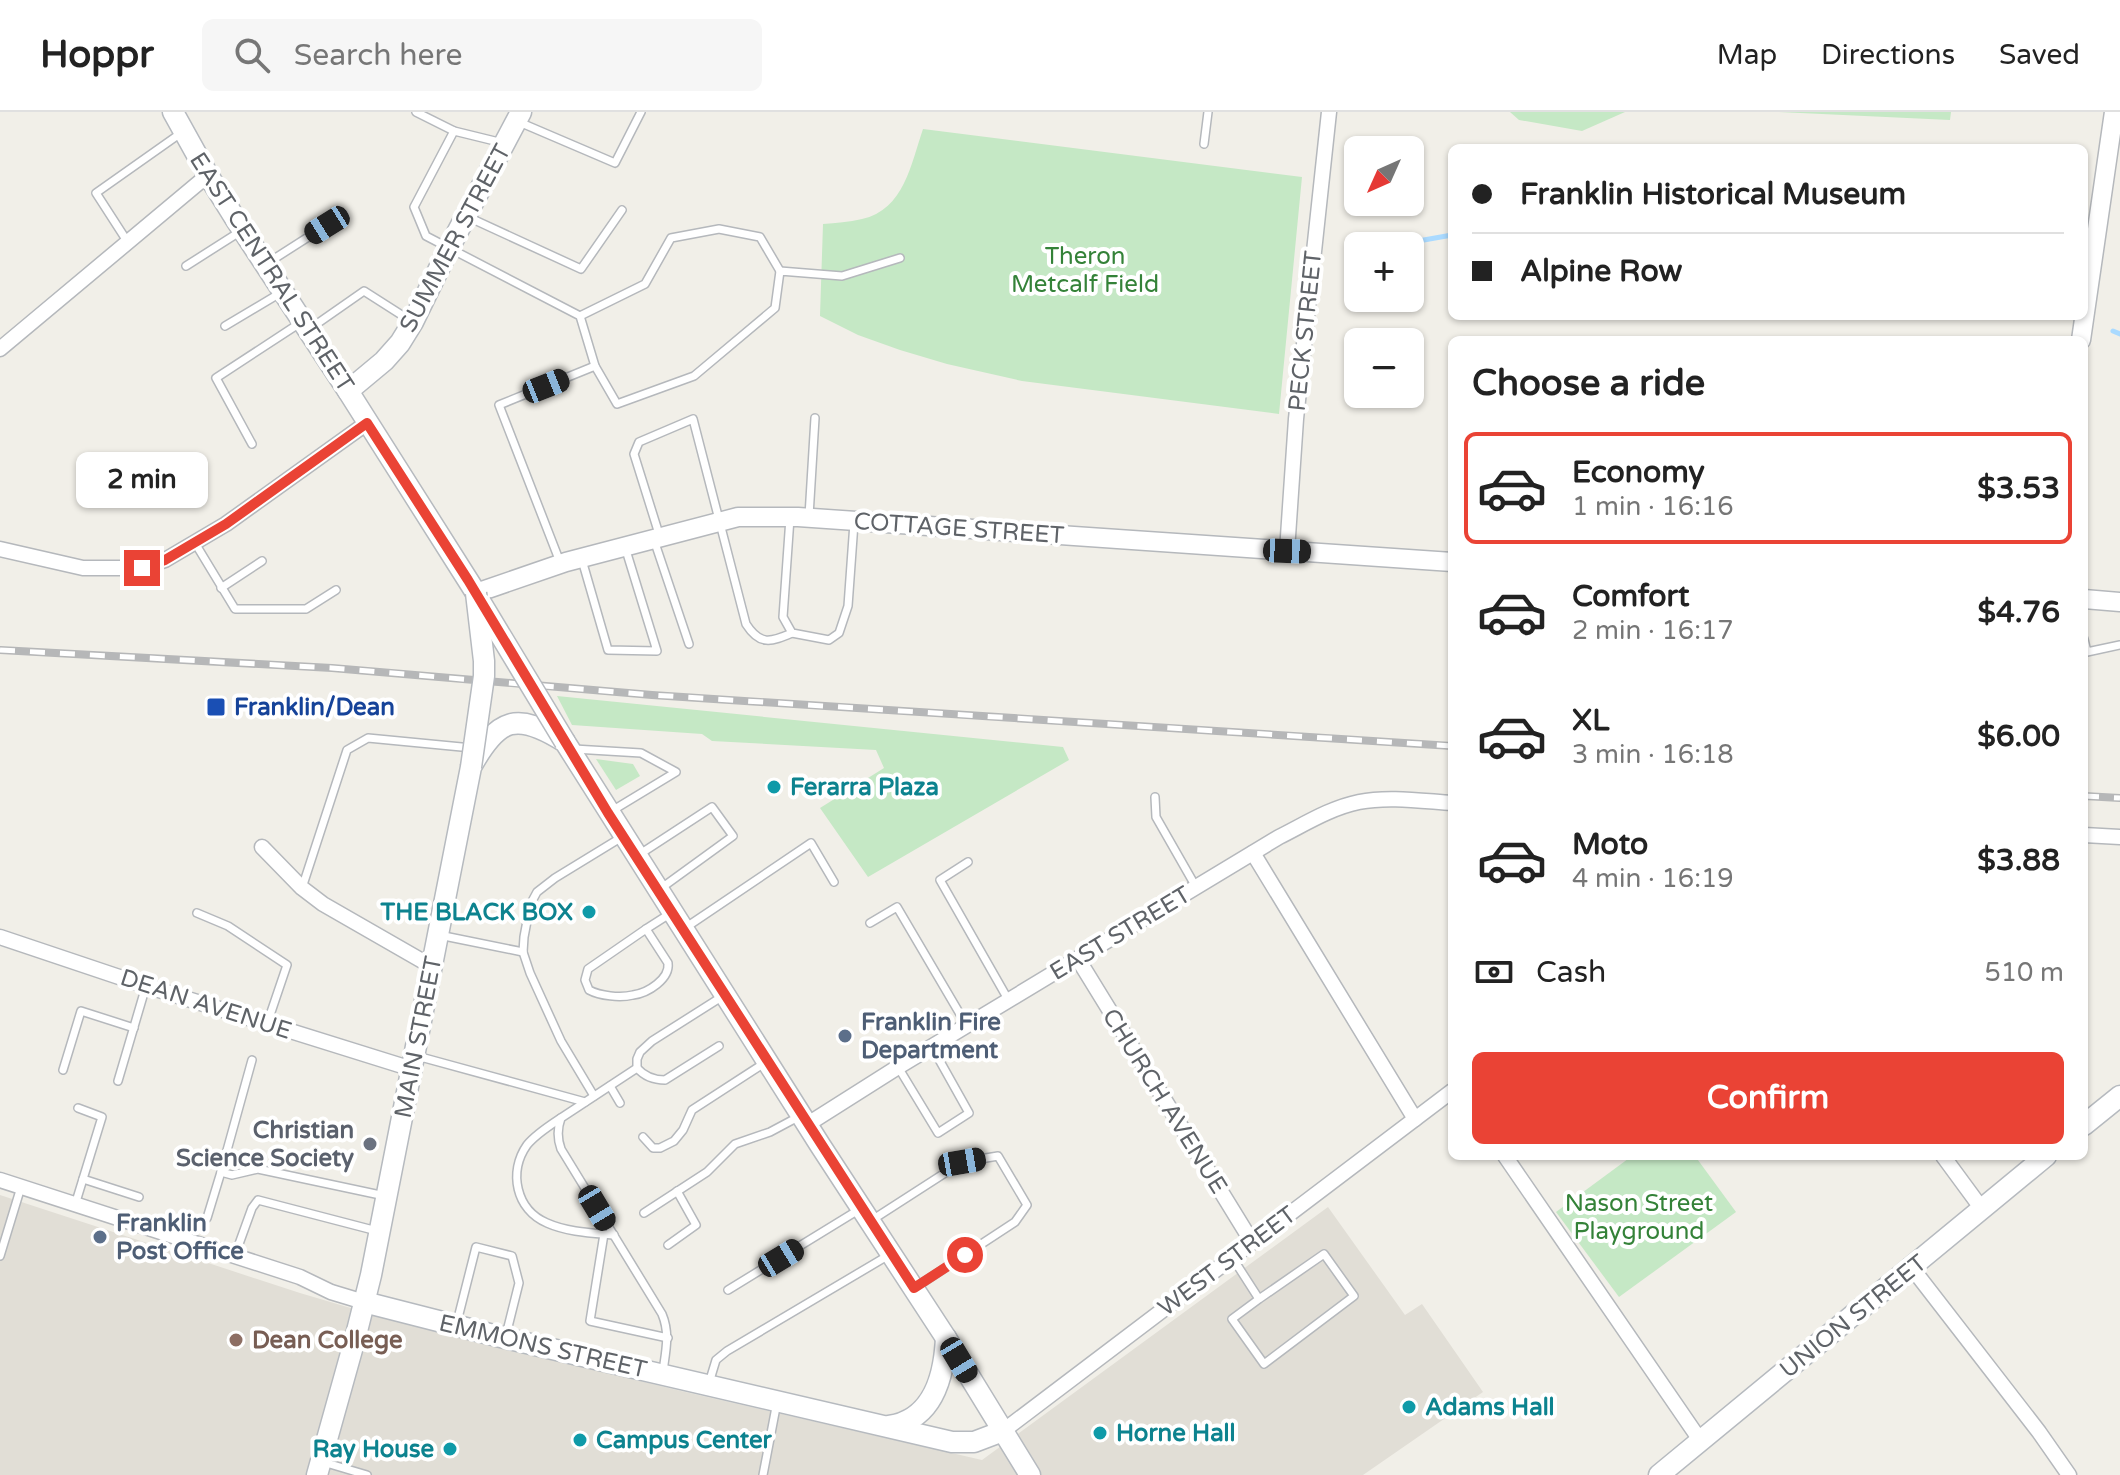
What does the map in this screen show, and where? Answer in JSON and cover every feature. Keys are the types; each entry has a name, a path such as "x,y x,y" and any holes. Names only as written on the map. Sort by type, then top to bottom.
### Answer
{"main road":[{"name":"EAST CENTRAL STREET","path":"173,112 208,175 476,593 608,813 946,1338 1030,1475"},
{"name":"SUMMER STREET","path":"348,391 400,343 519,117"},
{"name":"MAIN STREET","path":"318,1468 364,1302 388,1196 473,758 484,676 476,593"},
{"path":"473,758 488,738 506,726 516,724 542,728 567,745"},
{"path":"2088,1122 2120,1096"},
{"name":"UNION STREET","path":"1659,1475 2041,1160"},
{"name":"EMMONS STREET","path":"364,1302 505,1338 965,1443 1003,1431"},
{"path":"887,1426 905,1422 922,1412 929,1403 942,1371 946,1338"}],"street":[{"name":"PECK STREET","path":"1287,551 1296,419 1329,112"},
{"path":"2088,295 2115,121"},
{"path":"0,349 208,175"},
{"path":"0,549 83,568 142,568 165,560 226,524 367,423"},
{"name":"COTTAGE STREET","path":"476,593 560,564 738,517 854,521 1448,562"},
{"path":"2088,599 2120,602"},
{"name":"EAST STREET","path":"805,1119 932,1047 1253,853 1329,812 1358,802 1376,800 1448,803"},
{"path":"2088,835 2120,837"},
{"path":"262,847 302,888 323,904 431,966"},
{"path":"1253,853 1415,1119"},
{"name":"DEAN AVENUE","path":"0,937 267,1024 414,1062"},
{"name":"CHURCH AVENUE","path":"1078,959 1252,1242"},
{"name":"WEST STREET","path":"1003,1431 1448,1094"},
{"path":"1508,1160 1700,1440"},
{"path":"1946,1160 1982,1209"},
{"name":"EMMONS STREET","path":"0,1180 235,1255 364,1302"},
{"path":"1912,1268 2069,1475"}],"lane":[{"path":"416,112 454,131 505,143"},
{"path":"519,117 615,163 641,112"},
{"path":"1204,144 1208,112"},
{"path":"454,131 414,207 426,236 580,316 595,366 617,404 694,376 775,308 780,271 760,237 719,229 671,238 645,284 580,316"},
{"path":"127,241 96,193 183,132"},
{"path":"466,216 581,269 622,210"},
{"path":"265,265 327,225"},
{"path":"186,266 243,230"},
{"path":"780,271 842,276 900,258"},
{"path":"252,444 216,378 364,291 413,322"},
{"path":"225,326 282,292"},
{"path":"560,564 499,405 595,366"},
{"path":"792,633 783,617 815,418"},
{"path":"689,644 634,454 639,442 693,419 746,624 758,639 781,638 792,633 829,640 839,633 848,606 854,521"},
{"path":"195,543 235,609 306,609 336,590"},
{"path":"581,558 608,650 657,651 625,546"},
{"path":"221,588 262,561"},
{"path":"2088,652 2120,645"},
{"path":"302,888 347,750 368,738 473,758"},
{"path":"567,745 641,753 676,772 608,813"},
{"path":"1155,797 1156,817 1196,887"},
{"path":"636,856 712,807 733,836 658,890"},
{"path":"594,1096 552,1023 523,952 530,905 537,892 623,836"},
{"path":"646,929 668,963 665,977 632,996 600,995 589,990 585,980 588,969 646,929 678,921 811,843 834,882"},
{"path":"968,862 940,880 1009,1001"},
{"path":"870,923 897,907 967,1026"},
{"path":"197,913 228,926 287,965 267,1024"},
{"path":"438,935 523,952"},
{"path":"118,1081 146,986"},
{"path":"719,1046 665,1080 643,1075 637,1068 640,1052 652,1041 725,995"},
{"path":"63,1070 81,1011 134,1028"},
{"path":"898,1067 938,1133 969,1113 932,1047"},
{"path":"207,1218 252,1060"},
{"path":"643,1137 653,1148 669,1144 679,1137 692,1110 767,1061"},
{"path":"414,1062 585,1102"},
{"path":"609,1235 568,1230 547,1223 530,1212 519,1195 516,1174 524,1150 539,1134 637,1068"},
{"path":"610,1086 620,1103"},
{"path":"75,1205 102,1117 78,1108"},
{"path":"561,1118 557,1135 561,1149 609,1235 665,1321 668,1338 663,1374"},
{"path":"644,1213 707,1172 735,1144 805,1119"},
{"path":"728,1290 962,1162 998,1156 1027,1205 1015,1222 914,1288"},
{"path":"221,1172 232,1175 258,1169 388,1196"},
{"path":"83,1179 139,1197"},
{"path":"0,1256 21,1187"},
{"path":"668,1245 696,1225 677,1191"},
{"path":"235,1255 252,1208 258,1200 379,1232"},
{"path":"609,1235 590,1321 668,1338"},
{"path":"456,1326 476,1247 512,1256 519,1283 505,1338"},
{"path":"709,1384 716,1360 727,1351 891,1253"},
{"path":"1324,1254 1354,1296 1264,1364 1232,1319 1259,1299 1324,1254"},
{"path":"1232,1257 1259,1299"},
{"path":"763,1475 777,1400"},
{"path":"318,1468 367,1475"}],"shaded area":[{"name":"Dean College","path":"0,1195 398,1322 982,1460 1328,1207 1405,1315 1422,1304 1483,1392 1363,1475 0,1475"}],"green space":[{"path":"1510,112 1625,112 1582,131 1519,120"},
{"path":"1779,112 1951,112 1950,120"},
{"name":"Theron Metcalf Field","path":"923,129 1302,177 1279,414 1022,381 900,350 858,335 820,316 823,224 862,219 888,206 904,184"},
{"path":"557,696 1063,747 1069,760 868,877 820,808 884,768 876,750 712,741 702,734 572,725"},
{"path":"596,759 633,764 640,776 616,790"},
{"name":"Nason Street Playground","path":"1627,1160 1698,1160 1736,1212 1619,1297 1556,1212"}],"waterway":[{"path":"1424,240 1448,236"},
{"path":"2113,331 2120,334"}],"railway":[{"path":"0,650 332,668 652,695 1448,746"},
{"path":"2088,796 2120,798"}],"place":[{"name":"Franklin/Dean","path":"216,707"},
{"name":"Ferarra Plaza","path":"774,787"},
{"name":"THE BLACK BOX","path":"589,912"},
{"name":"Franklin Fire Department","path":"845,1036"},
{"name":"Christian Science Society","path":"370,1144"},
{"name":"Franklin Post Office","path":"100,1237"},
{"name":"Dean College","path":"236,1340"},
{"name":"Adams Hall","path":"1409,1407"},
{"name":"Horne Hall","path":"1100,1433"},
{"name":"Campus Center","path":"580,1440"},
{"name":"Ray House","path":"450,1449"}],"route":[{"path":"142,568 165,560 226,524 367,423 468,580 608,813 914,1288 965,1255"}]}
